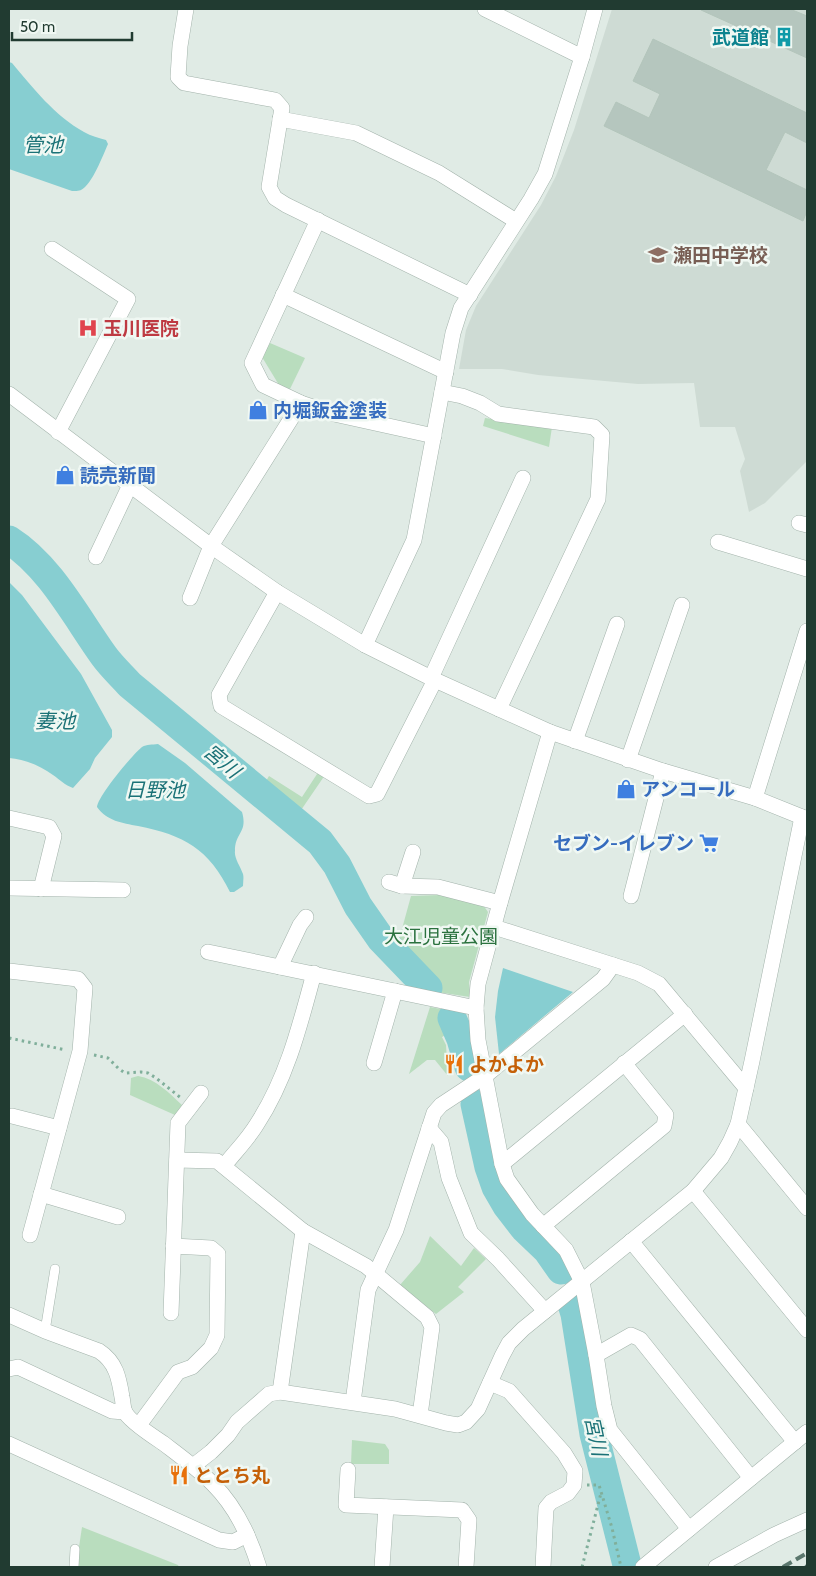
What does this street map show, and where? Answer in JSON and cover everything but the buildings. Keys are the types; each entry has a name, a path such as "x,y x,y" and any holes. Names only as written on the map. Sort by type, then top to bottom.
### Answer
{"street":[{"path":"186,9 180,46 178,77 184,83 276,100 282,108 269,187 275,198 470,295"},
{"path":"485,9 582,57"},
{"path":"365,645 414,540 446,372 461,308 545,174 595,9"},
{"path":"280,119 356,132 439,173 516,221"},
{"path":"318,220 252,363 263,385 301,403 334,414 434,436"},
{"path":"52,248 128,299 58,432"},
{"path":"283,295 446,372"},
{"path":"442,392 462,396 480,403 498,414 594,427 602,435 598,499 498,710"},
{"path":"9,394 211,546 277,592 365,645 498,710 550,732 662,772 755,798 805,818 738,1124 721,1158 693,1191 523,1329 509,1343 478,1409 466,1422 458,1425 396,1409 280,1392 269,1394 237,1422 228,1435 211,1452 193,1466"},
{"path":"190,598 211,546 301,403"},
{"path":"277,592 218,695 221,706 369,796 377,794 433,679 523,478"},
{"path":"96,557 130,485"},
{"path":"718,542 807,569"},
{"path":"628,760 682,605"},
{"path":"575,741 617,624"},
{"path":"755,798 807,631"},
{"path":"550,732 478,984 476,1008 478,1040 502,1164 507,1179 532,1214 566,1250 582,1282 610,1430 689,1529"},
{"path":"631,896 662,772"},
{"path":"9,818 49,827 54,836 41,888"},
{"path":"413,852 396,884 438,887 500,903"},
{"path":"9,888 123,890"},
{"path":"280,967 300,925 306,917"},
{"path":"494,927 638,973 660,984 746,1088"},
{"path":"208,952 476,1008"},
{"path":"353,1402 368,1290 396,1230 434,1113 441,1105 485,1076 603,980 613,965"},
{"path":"9,971 78,979 85,988 80,1051 30,1235"},
{"path":"224,1166 257,1125 272,1097 292,1053 314,973"},
{"path":"374,1063 395,991"},
{"path":"502,1164 685,1014"},
{"path":"544,1226 664,1126 666,1115 624,1063"},
{"path":"171,1313 178,1123 201,1093"},
{"path":"12,1116 59,1128"},
{"path":"738,1124 807,1208"},
{"path":"429,1128 441,1142 449,1178 470,1233 498,1258 545,1311"},
{"path":"177,1160 216,1161 303,1231 366,1266 427,1316 432,1327 420,1415"},
{"path":"693,1191 807,1330"},
{"path":"41,1194 118,1217"},
{"path":"280,1392 303,1231"},
{"path":"631,1241 795,1442"},
{"path":"139,1425 178,1372 192,1367 211,1348 217,1335 218,1254 211,1248 173,1246"},
{"path":"9,1315 99,1351 107,1356 114,1366 120,1381 125,1412 214,1485 232,1508 247,1535 259,1567"},
{"path":"596,1355 631,1335 640,1339 751,1478"},
{"path":"9,1369 18,1366 112,1411 125,1412"},
{"path":"490,1383 509,1391 564,1453 575,1471 574,1485 568,1493 551,1502 546,1508 543,1567"},
{"path":"643,1567 807,1432"},
{"path":"9,1444 219,1540 232,1542 247,1535"},
{"path":"348,1470 346,1505 462,1510 469,1520 466,1567"},
{"path":"382,1567 386,1507"},
{"path":"716,1567 774,1535 807,1520"}],"lane":[{"path":"45,1331 55,1269"},
{"path":"74,1567 75,1549"}],"path":[{"path":"9,1038 108,1058 126,1073 148,1073 191,1107"},
{"path":"574,1485 599,1485 621,1567"},
{"path":"582,1567 601,1493"}],"shaded area":[{"name":"瀬田中学校","path":"612,9 807,9 807,461 765,503 749,512 740,471 745,459 735,427 700,427 694,383 638,384 538,375 502,369 459,369 466,330 476,306 541,205 556,176 574,130"}],"green space":[{"path":"270,343 305,358 290,389 279,385 262,357"},
{"path":"485,418 552,427 549,447 483,426"},
{"path":"319,771 325,775 297,816 261,790 269,776 302,797"},
{"name":"大江児童公園","path":"439,895 483,905 488,912 469,982 470,997 437,992 397,947 411,896"},
{"path":"430,1007 441,1009 453,1031 442,1037 446,1045 448,1076 435,1060 427,1060 409,1074"},
{"path":"138,1076 156,1083 182,1105 175,1115 130,1095 131,1078"},
{"path":"430,1236 461,1266 474,1248 486,1259 458,1287 464,1292 436,1314 400,1285 420,1262"},
{"path":"352,1440 385,1444 389,1450 389,1464 351,1464"},
{"path":"82,1527 178,1565 179,1567 76,1567"}],"water":[{"name":"管池","path":"9,62 63,118 87,133 106,140 108,144 97,169 89,182 81,190 72,191 9,169"},
{"name":"妻池","path":"9,582 22,595 81,674 112,730 112,737 95,758 90,769 73,788 38,766 26,761 9,758"},
{"name":"日野池","path":"158,744 185,763 242,812 243,824 237,840 235,854 243,874 243,886 234,892 230,892 213,865 193,846 169,834 115,821 97,807 109,785 137,751 144,746"},
{"path":"503,968 573,992 499,1054 495,1017"}],"waterway":[{"name":"宮川","path":"9,540 24,551 50,578 104,656 130,685 320,842 337,865 358,906 381,939 428,988"},
{"name":"宮川","path":"452,1018 461,1039 469,1067"},
{"name":"宮川","path":"475,1104 489,1167 496,1187 507,1206 524,1228 547,1250 561,1270"},
{"name":"宮川","path":"572,1304 594,1434 627,1565"}],"railway":[{"path":"783,1567 807,1553"}],"place":[{"name":"武道館","path":"784,37"},
{"name":"瀬田中学校","path":"658,255"},
{"name":"玉川医院","path":"88,328"},
{"name":"内堀鈑金塗装","path":"258,410"},
{"name":"読売新聞","path":"65,475"},
{"name":"アンコール","path":"626,789"},
{"name":"セブン-イレブン","path":"709,843"},
{"name":"よかよか","path":"454,1064"},
{"name":"ととち丸","path":"179,1475"}]}
